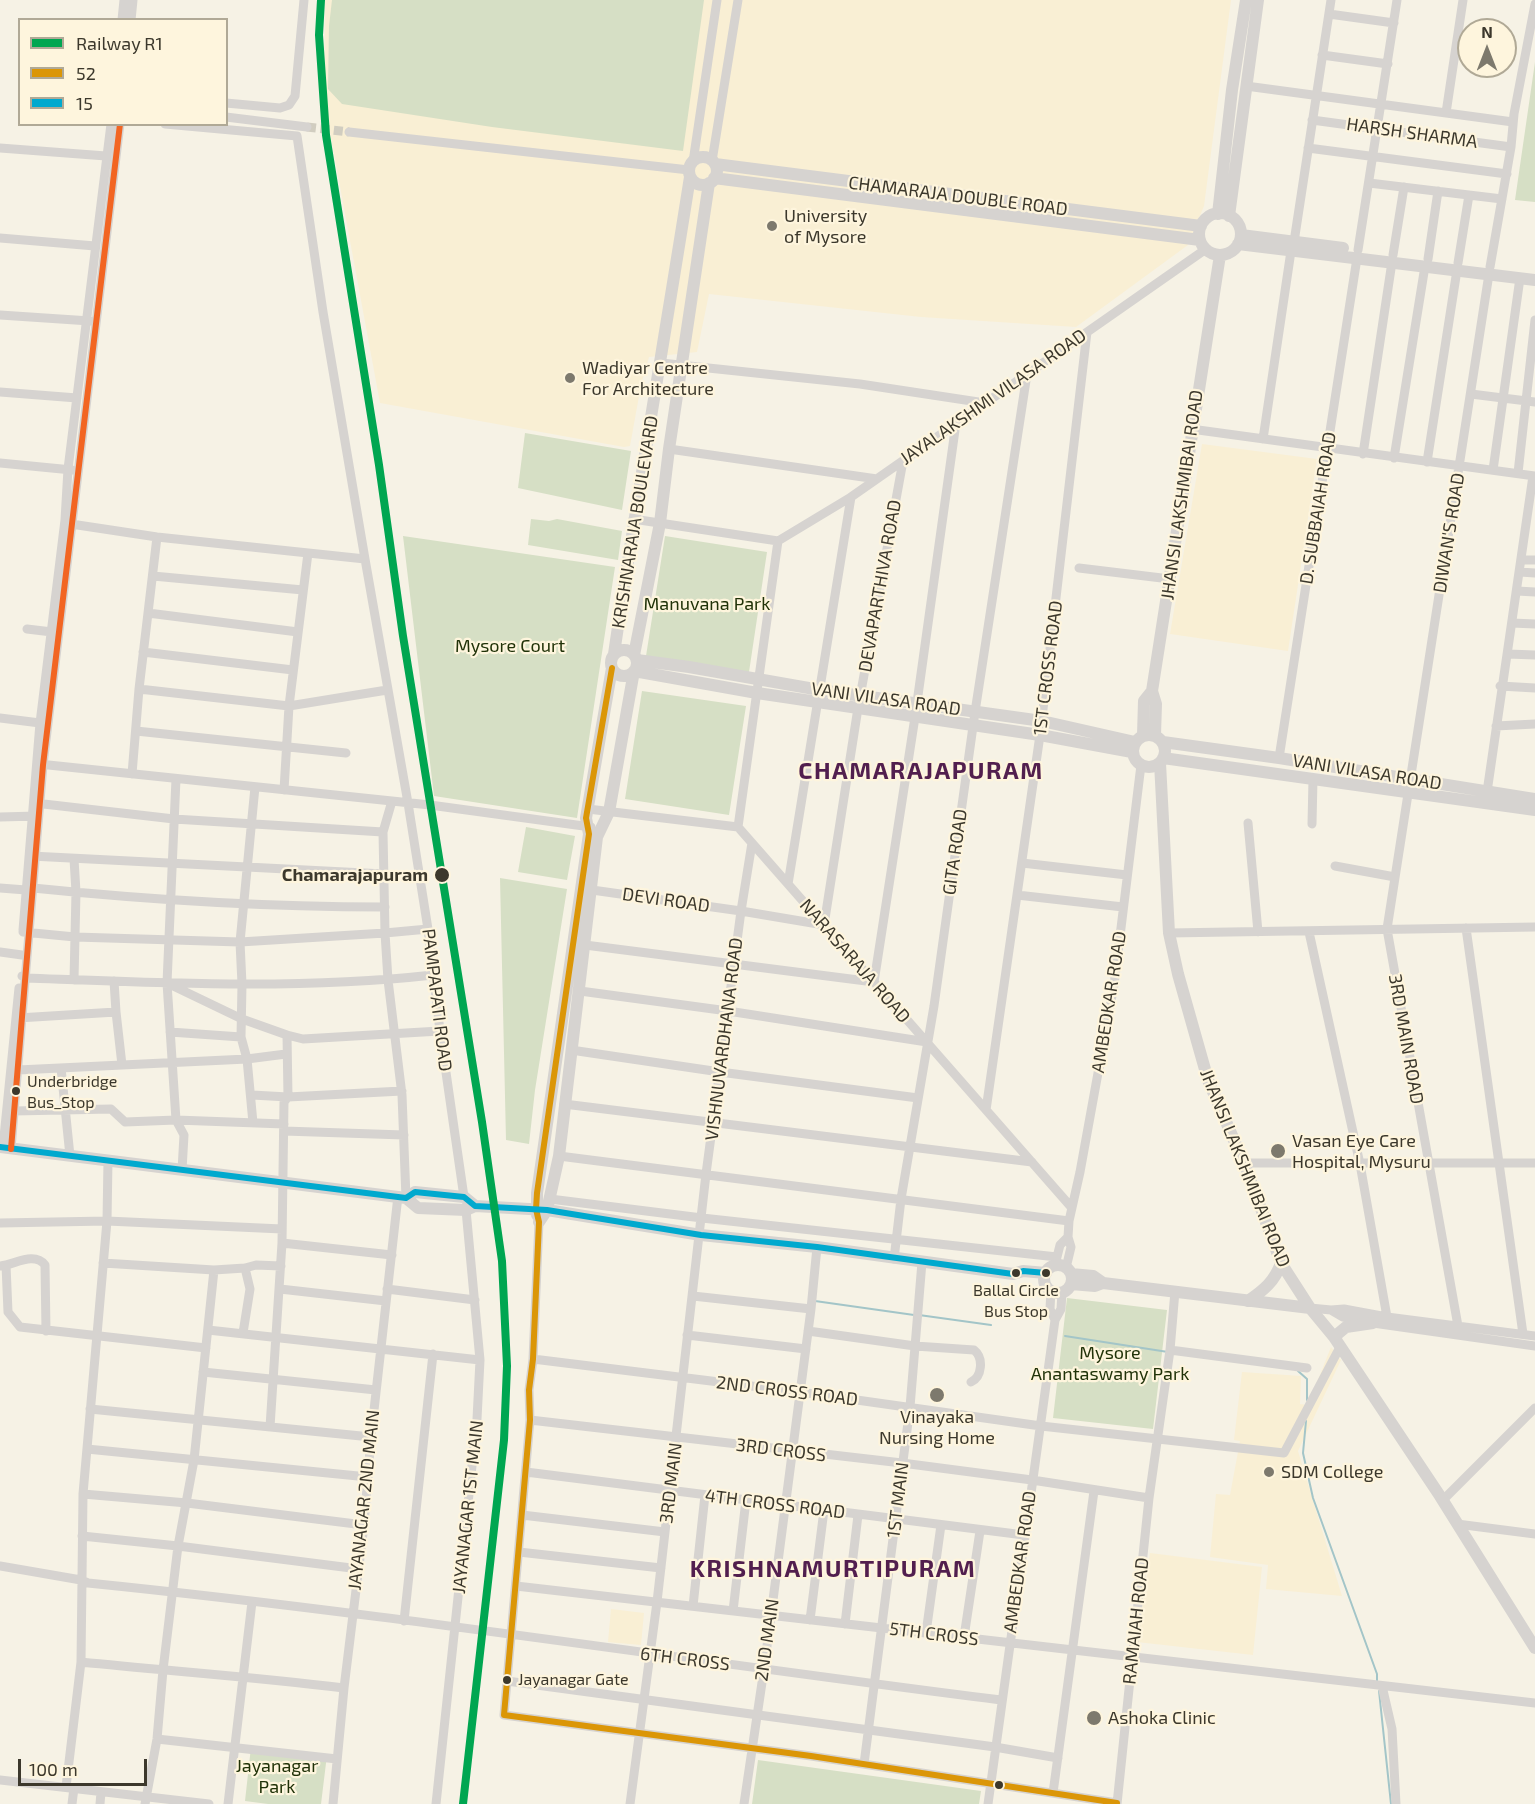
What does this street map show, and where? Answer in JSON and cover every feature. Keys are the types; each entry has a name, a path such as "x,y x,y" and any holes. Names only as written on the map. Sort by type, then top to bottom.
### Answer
{"main road":[{"path":"1223,215 1232,90 1245,0"},
{"path":"1223,215 1246,86 1258,0"},
{"path":"700,158 713,163 716,172 712,181 696,183 691,169 700,158"},
{"name":"CHAMARAJA DOUBLE ROAD","path":"713,163 1201,226"},
{"name":"KRISHNARAJA BOULEVARD","path":"614,654 633,519 661,363 691,169"},
{"name":"KRISHNARAJA BOULEVARD","path":"539,1222 559,1156 597,837 609,812 660,523 669,448 712,181"},
{"name":"CHAMARAJA DOUBLE ROAD","path":"712,181 1203,244"},
{"path":"1223,215 1238,224 1240,240 1231,252 1220,255 1203,244 1201,226 1211,216 1223,215"},
{"path":"1240,240 1490,271 1535,273"},
{"name":"JHANSI LAKSHMIBAI ROAD","path":"1220,255 1191,429 1152,691 1144,701 1146,741 1165,753 1162,760 1169,933 1178,974 1208,1080 1244,1163 1281,1263 1443,1500 1535,1648"},
{"path":"1490,271 1535,280"},
{"path":"625,650 635,662 622,676 612,668 611,660 614,654 625,650"},
{"name":"VANI VILASA ROAD","path":"635,662 689,667 759,680 915,717 1040,735 1146,741"},
{"name":"VANI VILASA ROAD","path":"635,662 757,693 820,696"},
{"name":"KRISHNARAJA BOULEVARD","path":"544,1206 589,834 588,809 612,668"},
{"name":"VANI VILASA ROAD","path":"859,702 915,704 1042,721 1146,741 1279,758 1535,810"},
{"path":"1141,765 1136,762 1146,741"},
{"name":"VANI VILASA ROAD","path":"1141,765 1151,767 1162,760 1313,779 1486,792 1535,799"},
{"path":"4,1148 402,1197 418,1208 544,1206 701,1235 817,1247 1013,1274 1020,1278 1058,1276 1095,1286 1103,1283 1310,1308"},
{"path":"402,1197 415,1192 464,1197 471,1208"},
{"path":"1248,1301 1266,1288 1277,1275 1281,1263"},
{"path":"1337,1342 1346,1327 1373,1323"}],"street":[{"path":"122,18 124,0"},
{"path":"131,18 133,0"},
{"path":"228,103 280,108 289,105 295,96 304,0"},
{"name":"KRISHNARAJA BOULEVARD","path":"691,169 717,0"},
{"path":"713,163 738,0"},
{"path":"1263,439 1331,0"},
{"name":"D. SUBBAIAH ROAD","path":"1279,758 1397,0"},
{"path":"1446,113 1463,0"},
{"name":"DIWAN'S ROAD","path":"1395,877 1507,174 1513,122 1535,4"},
{"path":"1329,14 1394,23"},
{"path":"1323,55 1388,64"},
{"path":"1246,86 1513,122"},
{"path":"228,117 306,127"},
{"name":"HARSH SHARMA","path":"1312,120 1511,147"},
{"path":"4,1148 23,976 40,764 71,524 77,398 91,321 95,246 111,126"},
{"path":"40,764 40,723 91,321 120,126"},
{"name":"PAMPAPATI ROAD","path":"187,126 297,136 323,312 428,929 464,1197"},
{"path":"349,132 691,169"},
{"path":"0,148 106,156"},
{"path":"1308,148 1507,174"},
{"path":"1369,183 1502,199"},
{"path":"1363,453 1404,187"},
{"path":"1394,458 1438,191"},
{"path":"1427,462 1469,195"},
{"path":"0,238 95,246"},
{"name":"JAYALAKSHMI VILASA ROAD","path":"778,541 851,497 986,403 1087,332 1203,244"},
{"path":"1493,470 1520,278"},
{"path":"0,315 91,321"},
{"path":"1518,473 1531,402 1535,320"},
{"name":"1ST CROSS ROAD","path":"986,1110 1042,721 1087,332"},
{"path":"661,363 860,384 986,403"},
{"name":"GITA ROAD","path":"894,1259 901,1199 927,1042 1027,374"},
{"path":"0,392 77,398"},
{"path":"1471,394 1531,402"},
{"path":"585,945 874,982 915,717 956,423"},
{"path":"1191,429 1534,476 1530,523 1521,560 1508,654 1500,686 1486,792"},
{"path":"669,448 877,478"},
{"name":"DEVAPARTHIVA ROAD","path":"824,926 859,702 903,461"},
{"path":"0,463 73,470"},
{"path":"788,885 851,497"},
{"path":"588,809 738,827 778,541 633,519"},
{"path":"71,524 157,537 365,559"},
{"path":"132,774 139,689 157,537"},
{"path":"284,790 289,706 308,553"},
{"path":"1521,560 1535,560"},
{"path":"1079,568 1170,579"},
{"path":"1520,572 1535,573"},
{"path":"153,576 303,590"},
{"path":"1517,591 1535,592"},
{"path":"148,613 298,632"},
{"path":"1512,623 1535,624"},
{"path":"27,628 52,632"},
{"path":"143,652 293,670"},
{"path":"1508,654 1535,655"},
{"path":"1500,686 1535,688"},
{"path":"139,689 289,706 387,690"},
{"path":"0,718 40,723"},
{"path":"1496,726 1535,724"},
{"path":"136,731 346,753"},
{"path":"40,764 392,801 601,828"},
{"name":"AMBEDKAR ROAD","path":"1058,1276 1071,1247 1068,1237 1069,1221 1114,985 1141,765"},
{"path":"176,779 167,982 176,1120 184,1135 182,1170"},
{"path":"1312,824 1313,779"},
{"path":"253,1123 248,1059 241,1037 240,942 255,787"},
{"name":"JAYANAGAR 2ND MAIN","path":"333,1804 352,1614 364,1525 380,1348 402,1197 404,1135 402,1091 388,980 384,874 383,832 392,801"},
{"path":"36,803 174,819 383,832"},
{"path":"0,817 35,816"},
{"path":"1248,823 1258,932"},
{"name":"NARASARAJA ROAD","path":"738,827 1072,1208"},
{"name":"VISHNUVARDHANA ROAD","path":"701,1235 706,1174 752,843"},
{"path":"32,856 172,865 384,874"},
{"path":"74,859 76,892 74,980"},
{"path":"1022,863 1127,875"},
{"path":"1335,866 1395,877"},
{"name":"3RD MAIN ROAD","path":"1395,877 1387,929 1458,1326"},
{"path":"0,888 290,907 385,907"},
{"name":"DEVI ROAD","path":"592,890 741,910 824,926"},
{"path":"1017,895 1123,907"},
{"path":"1169,933 1535,927"},
{"path":"1466,928 1523,1334"},
{"path":"26,932 75,937 240,942 428,929"},
{"path":"23,976 22,955 26,932"},
{"path":"1310,932 1360,1164 1387,1317"},
{"path":"0,952 22,955"},
{"path":"23,976 74,980 242,984 369,982 434,975"},
{"path":"114,981 122,1065"},
{"path":"167,982 242,1019 303,1039 440,1031"},
{"path":"580,991 927,1042"},
{"path":"19,1018 116,1012"},
{"path":"4,1148 14,1111 19,1018"},
{"path":"170,1032 241,1037"},
{"path":"270,1427 282,1243 284,1102 288,1097 287,1035"},
{"path":"571,1050 918,1098"},
{"path":"18,1070 248,1059 286,1054"},
{"path":"61,1068 70,1156"},
{"path":"252,1095 288,1097 402,1091"},
{"path":"564,1104 1032,1162"},
{"path":"14,1111 111,1109 125,1122 176,1120 253,1123 284,1128 404,1135"},
{"path":"559,1156 1069,1221"},
{"path":"72,1804 70,1788 81,1662 83,1494 107,1221 108,1160"},
{"path":"1244,1163 1535,1163"},
{"path":"544,1206 702,1218 896,1239 1058,1276"},
{"name":"JAYANAGAR 1ST MAIN","path":"436,1804 477,1419 480,1360 471,1208"},
{"path":"0,1223 107,1221 282,1229"},
{"path":"539,1222 530,1420 513,1634 504,1715 864,1764 1117,1804"},
{"name":"3RD MAIN","path":"630,1804 651,1655 687,1335 701,1235"},
{"name":"AMBEDKAR ROAD","path":"988,1804 1055,1320 1061,1309 1058,1276 1060,1245 1068,1237"},
{"path":"282,1243 392,1255"},
{"name":"2ND MAIN","path":"744,1804 806,1349 817,1247"},
{"path":"46,1331 45,1265 43,1261 36,1258 3,1265 8,1312 12,1320 20,1327 46,1331 206,1348"},
{"name":"1ST MAIN","path":"864,1764 910,1407 922,1262"},
{"path":"103,1263 214,1270 256,1265 281,1266"},
{"path":"243,1333 250,1289 244,1268"},
{"path":"145,1801 157,1739 178,1546 194,1460 214,1270"},
{"path":"280,1289 386,1301"},
{"path":"387,1289 475,1300"},
{"name":"RAMAIAH ROAD","path":"1117,1804 1149,1498 1159,1438 1175,1291"},
{"path":"693,1296 811,1309"},
{"path":"1310,1308 1344,1309 1387,1317 1535,1336"},
{"path":"1331,1310 1343,1317 1373,1323 1535,1346"},
{"path":"208,1330 480,1360"},
{"path":"808,1331 915,1346 974,1350 981,1361 978,1377 971,1383"},
{"path":"687,1335 806,1349"},
{"name":"2ND CROSS ROAD","path":"533,1359 800,1392 1041,1426 1284,1453 1337,1342"},
{"path":"1170,1346 1306,1368"},
{"path":"404,1621 433,1354"},
{"path":"203,1372 376,1390"},
{"path":"1443,1500 1535,1408"},
{"path":"90,1409 371,1437"},
{"name":"3RD CROSS","path":"530,1420 902,1463 1149,1498"},
{"path":"87,1449 368,1477"},
{"name":"4TH CROSS ROAD","path":"526,1472 1024,1535"},
{"path":"1053,1793 1094,1491"},
{"path":"83,1494 187,1503 364,1525"},
{"path":"693,1606 705,1495"},
{"path":"733,1611 746,1500"},
{"path":"810,1620 824,1510"},
{"path":"522,1515 665,1532"},
{"path":"844,1624 858,1515"},
{"path":"1457,1524 1535,1534"},
{"path":"926,1633 941,1525"},
{"path":"964,1637 980,1531"},
{"path":"82,1536 359,1569"},
{"path":"519,1552 661,1568"},
{"name":"6TH CROSS","path":"0,1566 88,1583 455,1626 651,1655 1001,1700"},
{"name":"5TH CROSS","path":"516,1586 1535,1703"},
{"path":"228,1804 252,1602"},
{"path":"81,1662 243,1676 344,1688"},
{"path":"507,1681 868,1729 1058,1758"},
{"path":"1385,1686 1392,1729 1396,1804"},
{"path":"157,1739 337,1759"},
{"path":"0,1779 101,1792 145,1801 209,1804"},
{"path":"100,1804 101,1792"}],"shaded area":[{"name":"University of Mysore","path":"325,0 1231,0 1204,206 1188,245 1076,327 921,317 709,294 697,352 649,357 641,385 630,446 624,447 380,403 324,100"},
{"path":"1202,444 1317,459 1288,651 1170,634"},
{"name":"SDM College","path":"1331,1347 1341,1360 1298,1451 1342,1596 1266,1589 1268,1565 1210,1557 1216,1494 1230,1495 1240,1441 1234,1440 1242,1372 1301,1376 1300,1404 1308,1405"},
{"path":"1150,1553 1262,1567 1253,1655 1137,1642"},
{"path":"611,1609 644,1613 641,1645 608,1642"}],"green space":[{"path":"332,0 704,0 683,151 492,127 342,104 328,89 329,26"},
{"path":"1535,62 1535,202 1515,200"},
{"path":"525,433 631,451 622,510 518,488"},
{"path":"531,519 549,521 557,519 622,531 618,560 528,545"},
{"name":"Mysore Court","path":"403,536 615,567 577,818 434,796"},
{"name":"Manuvana Park","path":"665,536 767,552 749,672 646,656"},
{"path":"642,691 746,706 729,815 625,799"},
{"path":"526,827 575,836 567,880 518,872"},
{"path":"500,878 567,889 535,1090 529,1144 506,1140"},
{"name":"Mysore Anantaswamy Park","path":"1067,1298 1167,1310 1153,1429 1053,1418"},
{"name":"Jayanagar Park","path":"251,1747 327,1755 321,1804 268,1804 245,1801"},
{"path":"758,1760 981,1791 979,1804 752,1804"}],"waterway":[{"path":"815,1301 914,1315"},
{"path":"919,1315 991,1325"},
{"path":"1065,1336 1168,1352"},
{"path":"1298,1371 1307,1379 1307,1400"},
{"path":"1306,1421 1303,1453 1313,1498 1377,1674 1377,1682"},
{"path":"1379,1691 1391,1804"}],"tunnel":[{"path":"307,127 349,132"}],"rail line":[{"name":"R1","path":"321,0 319,35 326,135 502,1261 507,1366 504,1440 463,1804"}],"transit line":[{"path":"11,1149 43,765 120,126"},
{"name":"52","path":"612,668 586,818 589,834 537,1193 536,1209 539,1222 533,1359 529,1390 530,1420 504,1715 811,1756 1117,1803"},
{"name":"15","path":"0,1147 406,1198 415,1192 464,1197 475,1206 547,1210 701,1235 817,1247 1013,1274 1023,1271 1046,1273"}],"place":[{"name":"University of Mysore","path":"772,226"},
{"name":"Wadiyar Centre For Architecture","path":"570,378"},
{"name":"Chamarajapuram","path":"442,875"},
{"name":"Underbridge Bus_Stop","path":"16,1091"},
{"name":"Vasan Eye Care Hospital, Mysuru","path":"1278,1151"},
{"name":"Ballal Circle Bus Stop","path":"1016,1273"},
{"name":"Vinayaka Nursing Home","path":"937,1395"},
{"name":"SDM College","path":"1269,1472"},
{"name":"Jayanagar Gate","path":"507,1680"},
{"name":"Ashoka Clinic","path":"1094,1718"}],"district":[{"name":"CHAMARAJAPURAM","path":"921,771"},
{"name":"KRISHNAMURTIPURAM","path":"833,1569"}]}
